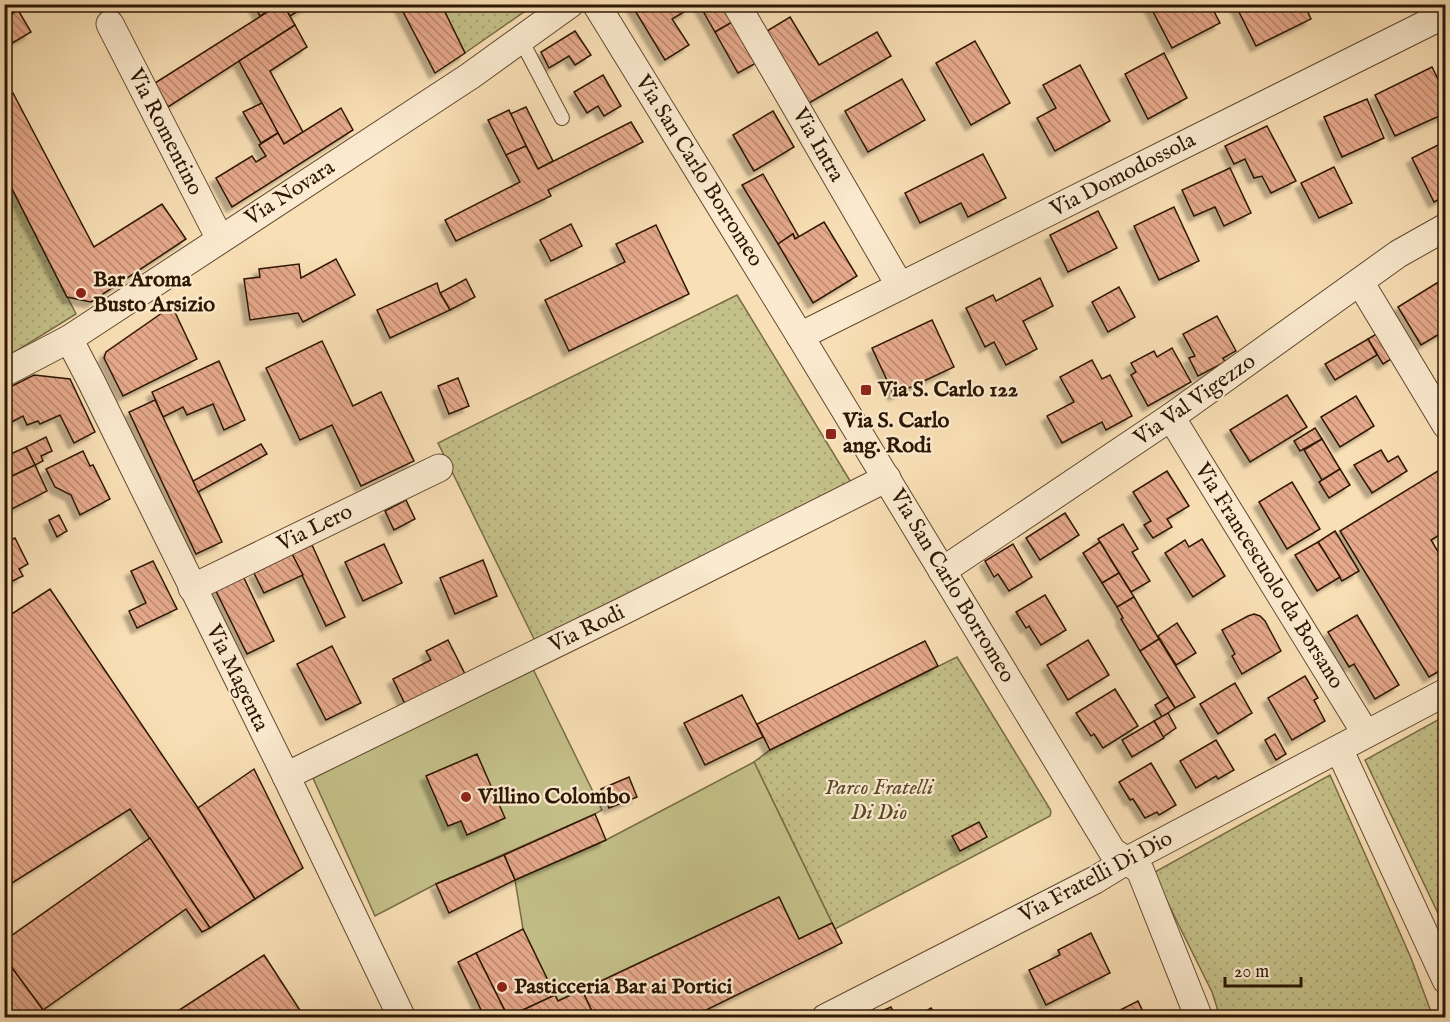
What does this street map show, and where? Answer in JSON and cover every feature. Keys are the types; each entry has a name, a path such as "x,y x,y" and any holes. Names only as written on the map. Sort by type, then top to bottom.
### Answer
{"street":[{"name":"Via Novara","path":"4,373 69,339 470,76 570,4"},
{"name":"Via San Carlo Borromeo","path":"596,4 801,336 1112,851 1140,870 1199,1017"},
{"name":"Via Intra","path":"736,4 900,286"},
{"name":"Via Domodossola","path":"801,336 1446,14"},
{"name":"Via Romentino","path":"110,24 220,239"},
{"name":"Via Val Vigezzo","path":"942,571 1171,417 1398,254 1446,226"},
{"path":"1360,282 1446,425"},
{"name":"Via Magenta","path":"69,339 286,776 402,1017"},
{"name":"Via Francescuolo da Borsano","path":"1171,417 1366,734"},
{"name":"Via Lero","path":"192,588 439,468"},
{"name":"Via Rodi","path":"286,776 625,610 887,478"},
{"name":"Via Fratelli Di Dio","path":"825,1017 856,1011 1126,861 1446,692"},
{"path":"1339,749 1446,980"}],"lane":[{"path":"521,40 562,118"}],"green space":[{"path":"441,5 534,5 465,53"},
{"path":"4,173 76,314 5,358 4,358"},
{"path":"737,295 852,484 535,641 438,443"},
{"name":"Parco Fratelli Di Dio","path":"957,657 1050,809 1050,816 835,929 754,762 770,750"},
{"path":"533,669 602,810 436,884 375,916 313,778"},
{"path":"1445,716 1445,928 1365,760"},
{"path":"754,762 832,923 799,939 779,897 558,1001 523,929 515,880 606,840"},
{"path":"1330,775 1411,958 1433,1017 1220,1017 1212,992 1153,873"}],"building":[{"path":"253,4 280,4 260,16"},
{"path":"283,4 295,25 168,107 155,83"},
{"path":"283,4 310,4 290,16"},
{"path":"399,4 441,4 465,53 435,73"},
{"path":"631,4 686,4 689,9 672,19 689,45 665,60"},
{"path":"699,4 725,4 734,21 715,32"},
{"path":"1149,4 1210,4 1220,23 1172,48"},
{"path":"1235,4 1304,4 1311,19 1256,46"},
{"path":"18,10 31,32 4,48 4,19"},
{"path":"790,17 819,65 877,32 891,56 809,103 767,31"},
{"path":"734,21 758,62 738,73 715,32"},
{"path":"295,25 307,47 270,71 303,132 284,144 239,61"},
{"path":"575,31 591,55 575,65 569,56 549,68 541,52"},
{"path":"975,41 1010,103 971,125 936,63"},
{"path":"1164,53 1187,98 1148,119 1125,74"},
{"path":"1080,65 1110,121 1055,151 1037,118 1056,108 1043,85"},
{"path":"1432,67 1446,95 1446,113 1395,136 1375,95"},
{"path":"603,75 621,106 604,116 598,106 587,113 574,92"},
{"path":"902,79 925,120 868,152 845,111"},
{"path":"13,93 94,247 162,204 186,239 91,302 67,297 4,173 4,97"},
{"path":"1367,99 1384,138 1342,157 1324,117"},
{"path":"262,103 278,133 261,143 243,112"},
{"path":"526,107 553,161 538,169 510,114"},
{"path":"341,108 353,130 232,207 216,178 252,156 256,162 266,156 259,145 278,133 284,144"},
{"path":"509,110 526,146 506,155 488,120"},
{"path":"773,111 794,147 754,171 733,135"},
{"path":"631,122 643,142 548,190 551,196 456,241 445,220 520,182 506,155 526,146 538,169"},
{"path":"1267,126 1296,181 1271,193 1262,176 1254,178 1245,159 1234,164 1225,146"},
{"path":"1446,141 1446,196 1434,202 1412,158"},
{"path":"983,154 1006,198 968,217 961,203 920,223 905,193"},
{"path":"1334,167 1352,203 1319,218 1301,183"},
{"path":"1230,168 1251,213 1224,226 1215,207 1194,216 1182,190"},
{"path":"763,174 799,237 795,239 793,234 778,244 742,185"},
{"path":"1174,207 1199,261 1159,280 1134,226"},
{"path":"1098,211 1117,248 1068,272 1050,235"},
{"path":"824,222 857,276 813,303 778,244 793,234 795,239"},
{"path":"571,224 582,246 551,261 540,240"},
{"path":"656,225 689,294 569,351 545,300 625,262 616,244"},
{"path":"336,259 355,295 303,322 298,313 250,320 244,279 260,277 259,269 299,264 301,278"},
{"path":"1040,278 1053,306 1023,321 1037,349 1006,365 994,342 985,347 966,308 993,295 996,301"},
{"path":"466,279 475,297 450,310 440,293"},
{"path":"1440,281 1446,290 1446,330 1421,345 1398,307"},
{"path":"437,283 450,310 390,338 377,310"},
{"path":"1119,287 1135,317 1108,332 1092,302"},
{"path":"172,306 197,359 123,396 104,358 106,352"},
{"path":"1217,316 1236,351 1223,358 1225,362 1198,376 1189,358 1195,356 1183,334"},
{"path":"932,320 954,367 894,395 872,348"},
{"path":"1378,333 1393,358 1383,364 1368,339"},
{"path":"1368,339 1377,355 1335,380 1325,364"},
{"path":"322,341 353,406 381,392 414,461 361,486 332,425 300,440 266,368"},
{"path":"1172,348 1191,382 1148,406 1131,375 1136,372 1131,363 1154,351 1157,357"},
{"path":"1092,360 1102,379 1110,375 1132,416 1106,430 1102,422 1062,443 1047,416 1074,402 1060,377"},
{"path":"219,361 245,420 224,430 213,404 187,415 183,407 163,417 152,392"},
{"path":"34,375 70,379 95,432 74,443 60,415 40,424 38,421 27,425 23,416 4,426 4,390"},
{"path":"458,378 469,406 449,414 438,386"},
{"path":"1287,395 1307,427 1250,462 1230,430"},
{"path":"1356,396 1374,426 1340,447 1321,417"},
{"path":"155,400 222,542 196,554 129,412"},
{"path":"1315,428 1322,439 1300,451 1294,441"},
{"path":"46,437 52,451 41,456 43,461 35,465 26,447"},
{"path":"1322,439 1340,469 1322,480 1304,450"},
{"path":"261,444 267,454 198,492 193,481"},
{"path":"26,447 35,465 4,480 4,457"},
{"path":"1381,450 1388,462 1398,456 1407,471 1372,493 1354,465"},
{"path":"83,451 90,466 93,465 110,499 80,515 71,495 55,487 46,469"},
{"path":"35,465 47,491 4,513 4,480"},
{"path":"1446,466 1446,531 1431,540 1446,565 1446,667 1429,677 1340,531"},
{"path":"1340,469 1350,485 1329,498 1319,482"},
{"path":"1167,471 1189,506 1167,519 1172,527 1153,538 1144,525 1151,521 1133,492"},
{"path":"1292,482 1320,529 1287,549 1259,502"},
{"path":"406,500 415,519 394,530 385,511"},
{"path":"1065,513 1079,535 1040,560 1026,538"},
{"path":"59,515 67,531 57,537 49,520"},
{"path":"1123,524 1138,549 1132,552 1150,581 1131,592 1098,539"},
{"path":"1335,531 1359,571 1342,581 1318,542"},
{"path":"15,538 28,564 19,569 23,576 4,585 4,539 6,542"},
{"path":"1202,539 1225,576 1193,597 1165,553 1185,540 1189,547"},
{"path":"1100,542 1119,573 1102,583 1083,553"},
{"path":"1318,542 1340,577 1317,591 1295,555"},
{"path":"384,544 402,583 363,601 345,562"},
{"path":"1013,544 1032,577 1009,591 998,574 994,577 985,561"},
{"path":"312,545 345,617 326,626 292,554"},
{"path":"292,554 303,575 264,593 254,573"},
{"path":"483,560 497,596 455,614 440,578"},
{"path":"153,561 177,609 137,628 129,611 146,603 131,571"},
{"path":"1119,573 1134,597 1117,607 1102,583"},
{"path":"243,576 274,641 247,654 215,589"},
{"path":"50,589 198,808 255,899 210,928 130,809 4,888 4,619"},
{"path":"1045,595 1066,630 1041,645 1029,626 1026,628 1016,612"},
{"path":"1134,597 1159,639 1140,651 1121,619 1123,618 1117,607"},
{"path":"1254,614 1265,621 1281,651 1242,674 1232,656 1235,654 1222,630"},
{"path":"1357,615 1399,685 1375,699 1354,664 1349,667 1328,632"},
{"path":"1177,623 1196,653 1176,665 1158,636"},
{"path":"1159,639 1195,697 1175,708 1140,651"},
{"path":"448,640 466,676 406,706 393,679 431,660 426,651"},
{"path":"1088,640 1109,675 1068,700 1047,665"},
{"path":"925,641 938,666 770,750 757,724"},
{"path":"332,646 361,703 326,720 297,664"},
{"path":"1305,676 1318,698 1314,700 1325,721 1292,740 1268,698"},
{"path":"1235,683 1252,713 1218,734 1200,704"},
{"path":"1115,689 1138,726 1103,748 1094,734 1091,736 1076,713"},
{"path":"742,695 763,737 705,765 684,723"},
{"path":"1168,697 1175,708 1162,717 1155,705"},
{"path":"1168,713 1176,728 1163,737 1154,721"},
{"path":"1154,721 1164,738 1132,757 1122,740"},
{"path":"1275,734 1286,754 1276,760 1265,740"},
{"path":"1216,740 1234,770 1218,779 1216,776 1196,788 1180,761"},
{"name":"Villino Colombo","path":"477,754 505,818 467,835 461,821 448,826 426,776"},
{"path":"1151,763 1176,805 1159,815 1157,812 1145,818 1119,782"},
{"path":"254,769 303,868 255,899 198,808"},
{"path":"629,777 637,797 609,808 601,789"},
{"path":"595,814 606,840 515,880 504,855"},
{"path":"979,822 987,837 960,851 952,836"},
{"path":"150,838 210,928 202,932 186,909 43,1010 4,957 4,941"},
{"path":"504,855 515,880 449,913 436,884"},
{"path":"779,897 799,939 832,923 842,943 690,1018 595,1018 582,990"},
{"path":"523,929 555,995 508,1017 476,953"},
{"path":"1091,933 1110,973 1046,1005 1029,970 1060,955 1058,950"},
{"path":"476,953 508,1017 555,995 558,1001 582,990 595,1018 485,1018 458,962"},
{"path":"264,955 305,1018 167,1018"},
{"path":"4,957 43,1010 48,1018 4,1018"},
{"path":"1138,1001 1144,1014 1136,1018 1121,1018 1118,1011"},
{"path":"891,1007 896,1017 874,1018 873,1015"},
{"path":"931,1008 937,1018 914,1018"}],"place":[{"name":"Bar Aroma Busto Arsizio","path":"81,293"},
{"name":"Via S. Carlo 122","path":"866,390"},
{"name":"Via S. Carlo ang. Rodi","path":"831,434"},
{"name":"Villino Colombo","path":"466,797"},
{"name":"Pasticceria Bar ai Portici","path":"502,987"}]}
